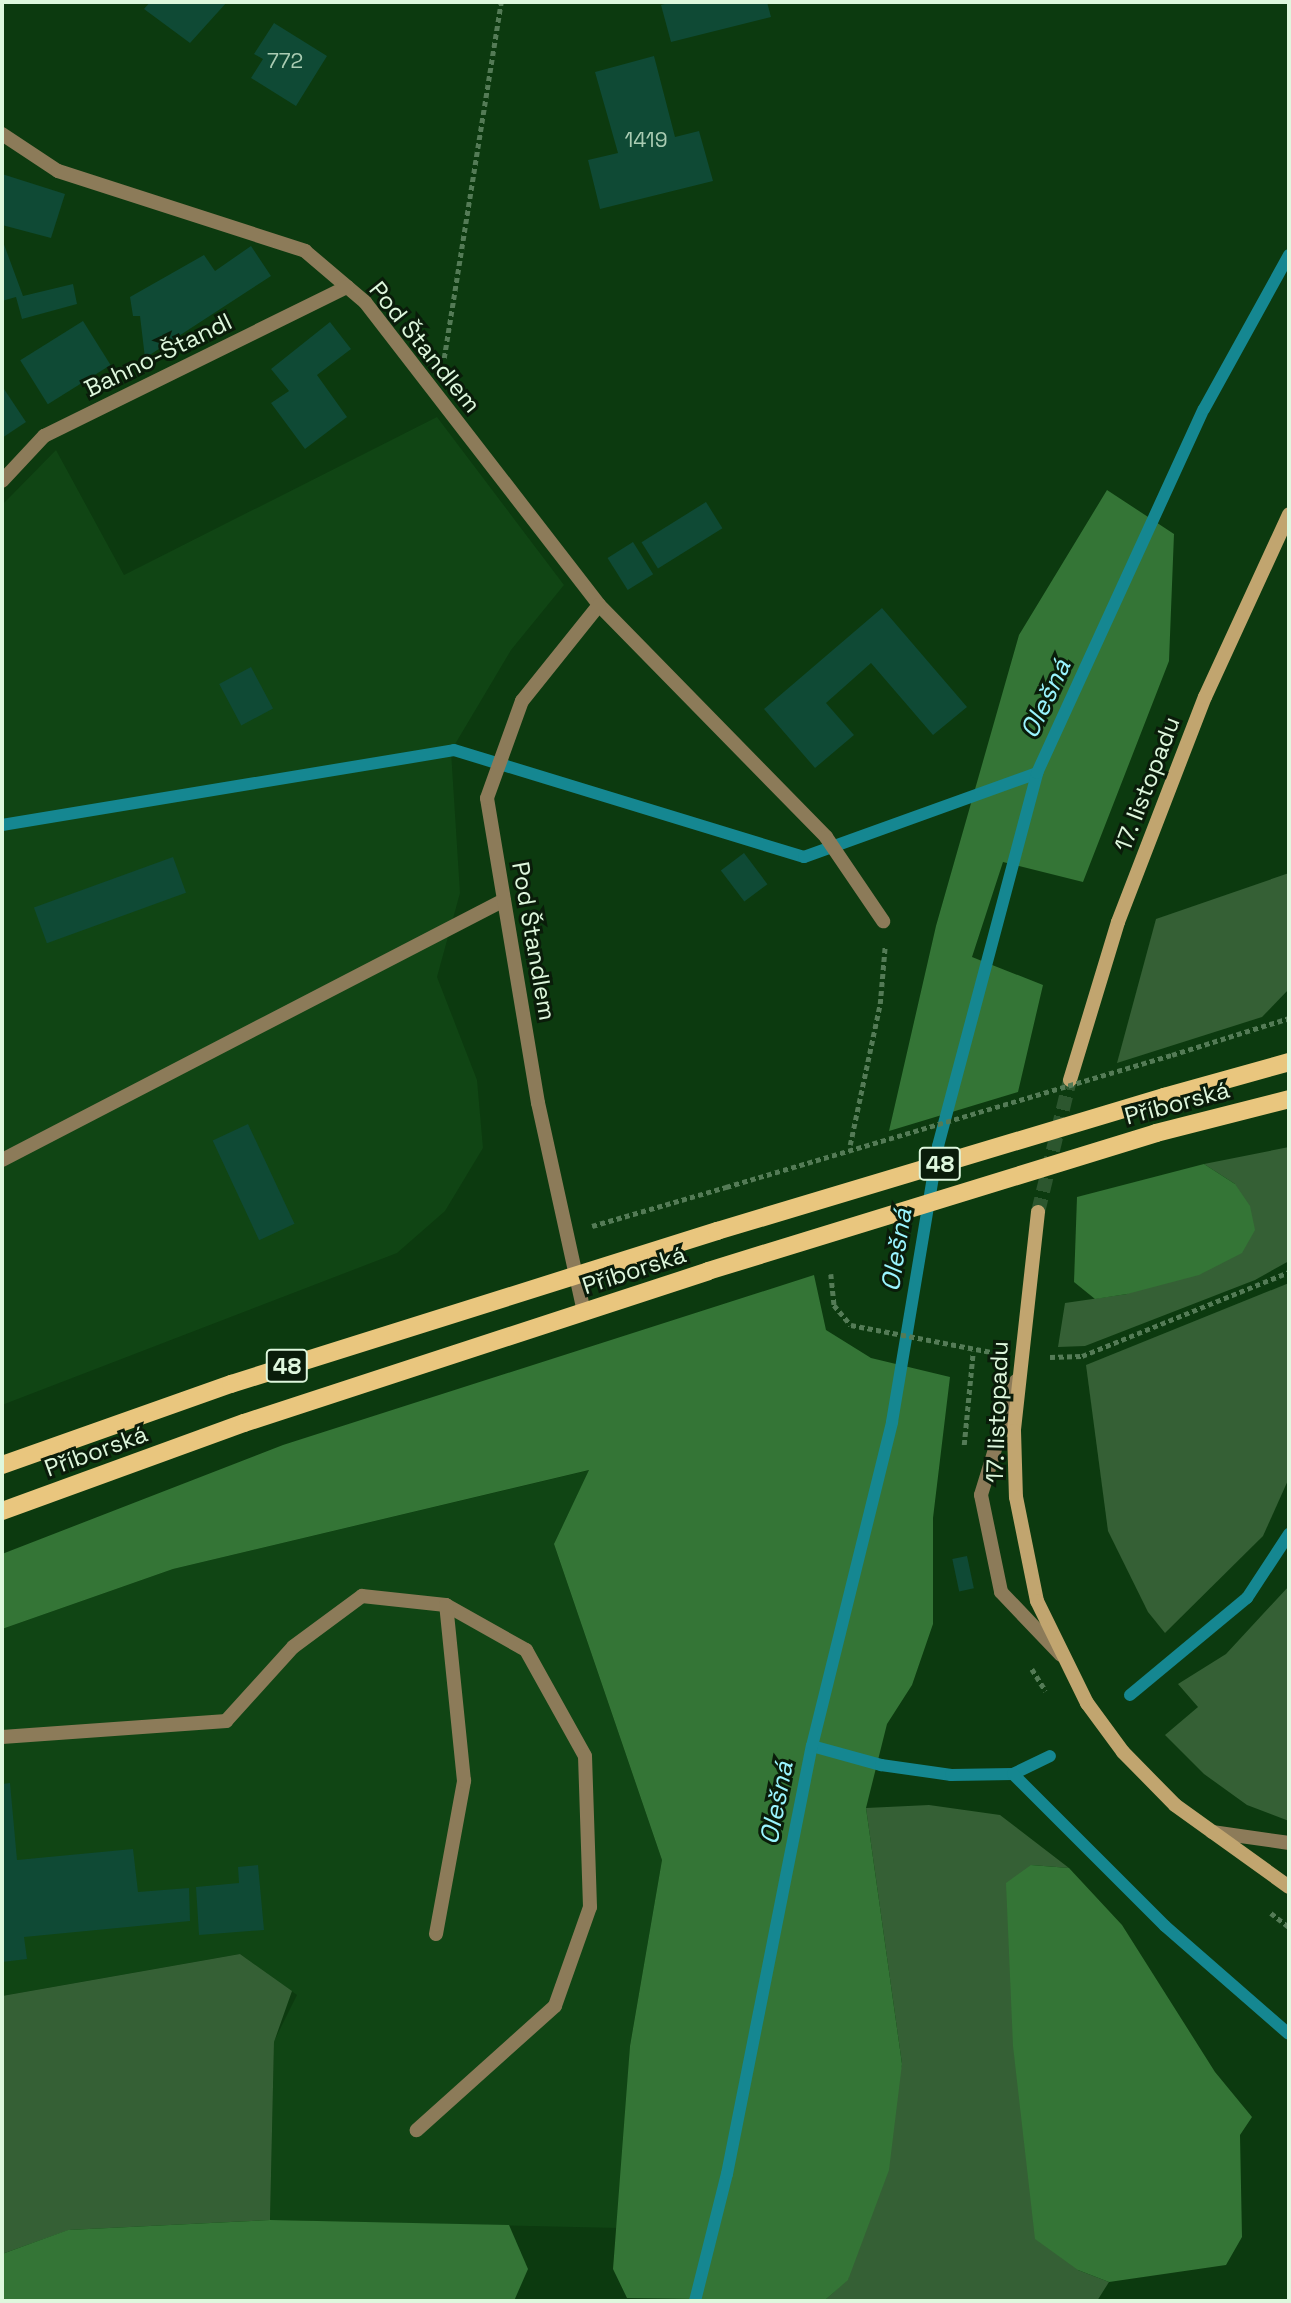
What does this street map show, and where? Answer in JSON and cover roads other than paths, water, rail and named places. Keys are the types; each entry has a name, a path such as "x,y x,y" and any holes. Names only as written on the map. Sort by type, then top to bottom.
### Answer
{"main road":[{"name":"17. listopadu","path":"1070,1080 1118,922 1205,697 1289,514"},
{"name":"Příborská","path":"2,1465 573,1275 1289,1062"},
{"name":"Příborská","path":"2,1511 244,1423 708,1271 1156,1133 1289,1099"},
{"name":"17. listopadu","path":"1038,1212 1017,1376 1016,1497 1037,1601 1087,1703 1124,1752 1175,1805 1289,1887"}],"street":[{"name":"Pod Štandlem","path":"2,134 58,171 306,251 347,287 438,397 599,605 826,836 883,921"},
{"name":"Bahno-Štandl","path":"2,481 44,436 347,287"},
{"name":"Pod Štandlem","path":"584,1312 565,1233 487,798 522,701 599,605"},
{"path":"2,1160 504,901"},
{"path":"1017,1376 981,1494 1001,1592 1062,1655"},
{"path":"2,1737 226,1721 293,1647 362,1596 446,1605 527,1650 585,1756 590,1907 555,2006 417,2130"},
{"path":"436,1934 464,1781 446,1605"},
{"path":"1212,1832 1289,1843"}],"waterway":[{"name":"Olešná","path":"695,2301 727,2174 812,1746 892,1422 938,1146 1037,773 1204,409 1289,255"},
{"path":"2,825 454,750 804,857 1037,773"},
{"path":"1130,1695 1247,1598 1289,1534"},
{"path":"812,1746 881,1765 951,1775 1013,1774 1050,1756"},
{"path":"1013,1774 1165,1926 1289,2034"}],"tunnel":[{"path":"1038,1212 1070,1080"}]}
